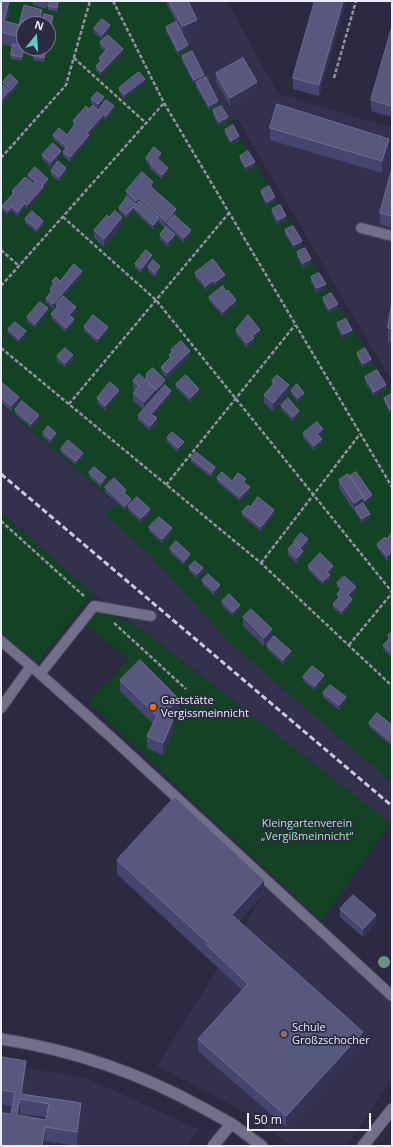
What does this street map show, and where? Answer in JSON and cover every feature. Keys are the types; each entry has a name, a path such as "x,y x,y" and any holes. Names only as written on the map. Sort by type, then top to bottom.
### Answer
{"street":[{"path":"1,1039 59,1051 102,1063 147,1080 190,1101 231,1124 262,1146"},
{"path":"363,1146 392,1109"},
{"path":"213,1146 231,1124"}],"lane":[{"path":"361,228 392,236"},
{"path":"40,674 94,606 151,616"},
{"path":"1,641 112,738 392,996"},
{"path":"1,708 31,666"}],"path":[{"path":"1,158 66,85 90,1"},
{"path":"113,1 164,103 392,487"},
{"path":"334,78 356,1"},
{"path":"74,58 146,123"},
{"path":"1,286 164,103"},
{"path":"69,404 229,214"},
{"path":"63,216 156,300 392,592 349,645"},
{"path":"1,250 19,266"},
{"path":"166,485 295,325"},
{"path":"1,348 261,563 392,686"},
{"path":"261,563 360,434"},
{"path":"1,521 186,688"}],"shaded area":[{"path":"165,1 227,1 278,94 392,128 392,382 237,118 230,122"},
{"path":"1,405 118,505 392,753 392,825 156,640 93,594 1,512"},
{"name":"Schule Großzschocher","path":"264,883 392,1002 392,1080 346,1146 291,1146 244,1112 157,1066 264,894"},
{"path":"1,1064 86,1078 198,1129 188,1146 1,1146"}],"green space":[{"path":"1,1 165,1 207,81 330,292 392,393 392,783 229,642 150,555 104,514 117,504 1,405"},
{"path":"1,512 93,594 37,663 1,633"},
{"name":"Kleingartenverein „Vergißmeinnicht“","path":"97,612 110,613 138,627 390,823 321,921 155,766 88,701 129,659 86,625"}],"building":[{"path":"1,1 9,1 4,21 16,24 16,36 1,32"},
{"path":"49,1 58,1 57,8 48,6"},
{"path":"169,1 188,1 197,20 183,26"},
{"path":"315,1 343,1 319,85 293,78"},
{"path":"24,5 42,10 40,16 21,16"},
{"path":"102,19 110,25 102,35 94,28"},
{"path":"176,22 188,45 178,51 166,27"},
{"path":"392,27 392,106 371,100"},
{"path":"108,35 123,49 101,72 96,66 102,60 99,58 107,49 100,42"},
{"path":"13,44 16,45 16,56 11,55"},
{"path":"192,51 204,75 194,80 182,56"},
{"path":"33,56 44,56 44,58"},
{"path":"243,58 257,82 230,98 216,73"},
{"path":"139,72 145,79 124,95 119,88"},
{"path":"10,74 18,82 11,90 3,82"},
{"path":"206,77 218,101 209,106 196,82"},
{"path":"1,84 9,91 2,99 1,98"},
{"path":"97,92 104,97 98,104 91,99"},
{"path":"106,100 114,106 106,116 104,114 87,133 89,135 70,157 63,152 67,147 53,135 59,128 67,135 76,123 73,121 86,106 89,109 93,105 98,110"},
{"path":"277,104 389,139 382,161 270,128"},
{"path":"221,106 228,117 219,122 213,110"},
{"path":"233,125 239,136 231,141 225,130"},
{"path":"53,143 61,151 51,162 42,155"},
{"path":"154,147 161,153 157,158 168,168 162,175 146,158"},
{"path":"248,151 255,162 246,167 240,156"},
{"path":"58,161 66,168 59,177 51,171"},
{"path":"35,167 48,179 27,205 25,203 18,212 12,207 8,211 2,206 14,193 12,191 25,177 33,184 36,181 28,175"},
{"path":"392,169 392,216 380,213"},
{"path":"142,172 153,182 150,186 176,209 166,221 139,198 136,201 126,191"},
{"path":"269,186 275,197 267,202 261,191"},
{"path":"127,197 136,205 139,201 159,218 153,225 134,207 127,214 119,208"},
{"path":"280,205 286,216 278,220 272,209"},
{"path":"32,211 43,221 37,229 25,219"},
{"path":"115,211 122,217 104,239 94,230 107,215 109,217"},
{"path":"174,215 191,230 184,238 167,223"},
{"path":"293,226 302,241 294,245 285,230"},
{"path":"166,227 175,235 168,242 160,235"},
{"path":"305,248 311,259 303,263 297,252"},
{"path":"146,250 152,255 141,269 135,264"},
{"path":"213,259 225,275 215,282 213,280 206,286 195,273"},
{"path":"153,260 160,266 155,273 148,267"},
{"path":"74,264 82,271 53,304 46,298 52,291 50,289 54,283 52,281 56,277 60,281"},
{"path":"319,273 326,284 317,288 311,277"},
{"path":"223,286 226,292 228,290 236,300 223,312 209,297"},
{"path":"331,293 338,304 329,309 323,298"},
{"path":"63,296 76,307 69,315 74,319 66,328 51,314 58,306 56,304"},
{"path":"40,302 48,308 35,324 27,317"},
{"path":"392,302 392,329 388,328"},
{"path":"93,315 108,327 98,339 84,327"},
{"path":"248,315 260,330 252,336 254,338 247,343 236,330"},
{"path":"346,319 352,330 343,334 337,323"},
{"path":"15,322 26,331 19,339 8,329"},
{"path":"181,341 190,351 167,373 161,367 171,357 169,355 173,351 171,350"},
{"path":"65,348 73,355 65,363 57,356"},
{"path":"365,348 371,359 363,364 357,353"},
{"path":"153,368 165,380 156,390 146,380 147,373"},
{"path":"377,370 386,385 374,392 365,377"},
{"path":"139,374 156,389 144,402 133,393 139,386 133,381"},
{"path":"186,375 199,389 190,398 176,384"},
{"path":"277,375 289,385 273,403 264,395 275,382 272,381"},
{"path":"1,382 19,397 11,406 1,397"},
{"path":"110,382 119,390 105,406 97,398"},
{"path":"297,384 304,393 298,398 291,390"},
{"path":"165,385 171,391 151,414 157,418 150,426 138,416"},
{"path":"392,394 392,408 390,409 384,398"},
{"path":"288,398 299,411 293,417 281,405"},
{"path":"22,401 39,415 31,424 15,410"},
{"path":"317,422 323,429 317,434 322,439 314,446 303,433"},
{"path":"48,426 56,433 51,439 43,433"},
{"path":"172,432 184,442 178,448 167,438"},
{"path":"68,440 83,453 76,461 61,449"},
{"path":"196,452 215,467 211,473 191,458"},
{"path":"94,467 106,477 101,483 89,473"},
{"path":"222,472 232,481 238,473 246,479 243,482 250,487 240,497 217,478"},
{"path":"356,472 372,495 364,501 364,497 350,476"},
{"path":"348,474 364,497 354,503 339,480"},
{"path":"114,478 126,490 124,493 131,499 125,506 105,487"},
{"path":"137,497 150,509 141,518 128,506"},
{"path":"258,497 274,510 261,527 242,512 248,505 250,507"},
{"path":"363,503 370,514 362,519 355,508"},
{"path":"159,517 172,528 162,539 149,527"},
{"path":"392,532 392,552 387,556 377,544 385,537 387,539"},
{"path":"301,533 308,539 301,547 294,541"},
{"path":"176,541 190,554 184,561 170,548"},
{"path":"294,543 303,551 297,558 288,550"},
{"path":"320,553 333,566 327,572 330,575 323,581 308,566"},
{"path":"195,561 203,568 197,574 189,567"},
{"path":"208,574 220,585 214,591 202,580"},
{"path":"344,576 356,587 348,595 352,599 342,611 333,604 340,596 337,594 342,588 337,583"},
{"path":"229,594 240,605 233,612 222,601"},
{"path":"251,609 272,629 264,638 243,617"},
{"path":"392,631 392,653 383,645 390,638 388,636"},
{"path":"274,636 291,651 283,660 267,645"},
{"path":"140,660 179,699 165,712 173,720 163,743 147,736 157,716 120,680"},
{"path":"312,666 324,675 315,686 303,677"},
{"path":"330,685 346,697 339,705 323,693"},
{"path":"377,713 392,725 390,729 392,731 392,742 369,723"},
{"path":"175,797 264,880 207,942 117,860"},
{"path":"353,895 376,915 363,929 340,909"},
{"path":"233,916 363,1032 286,1116 198,1039 248,984 207,945"},
{"path":"1,1057 26,1061 21,1094 81,1103 77,1132 45,1127 42,1146 1,1146 1,1113 11,1114 15,1092 1,1090","holes":["20,1099 49,1104 46,1120 17,1115"]}],"railway":[{"path":"1,474 392,806"}],"place":[{"name":"Gaststätte Vergissmeinnicht","path":"153,707"},
{"name":"Schule Großzschocher","path":"284,1034"}]}
